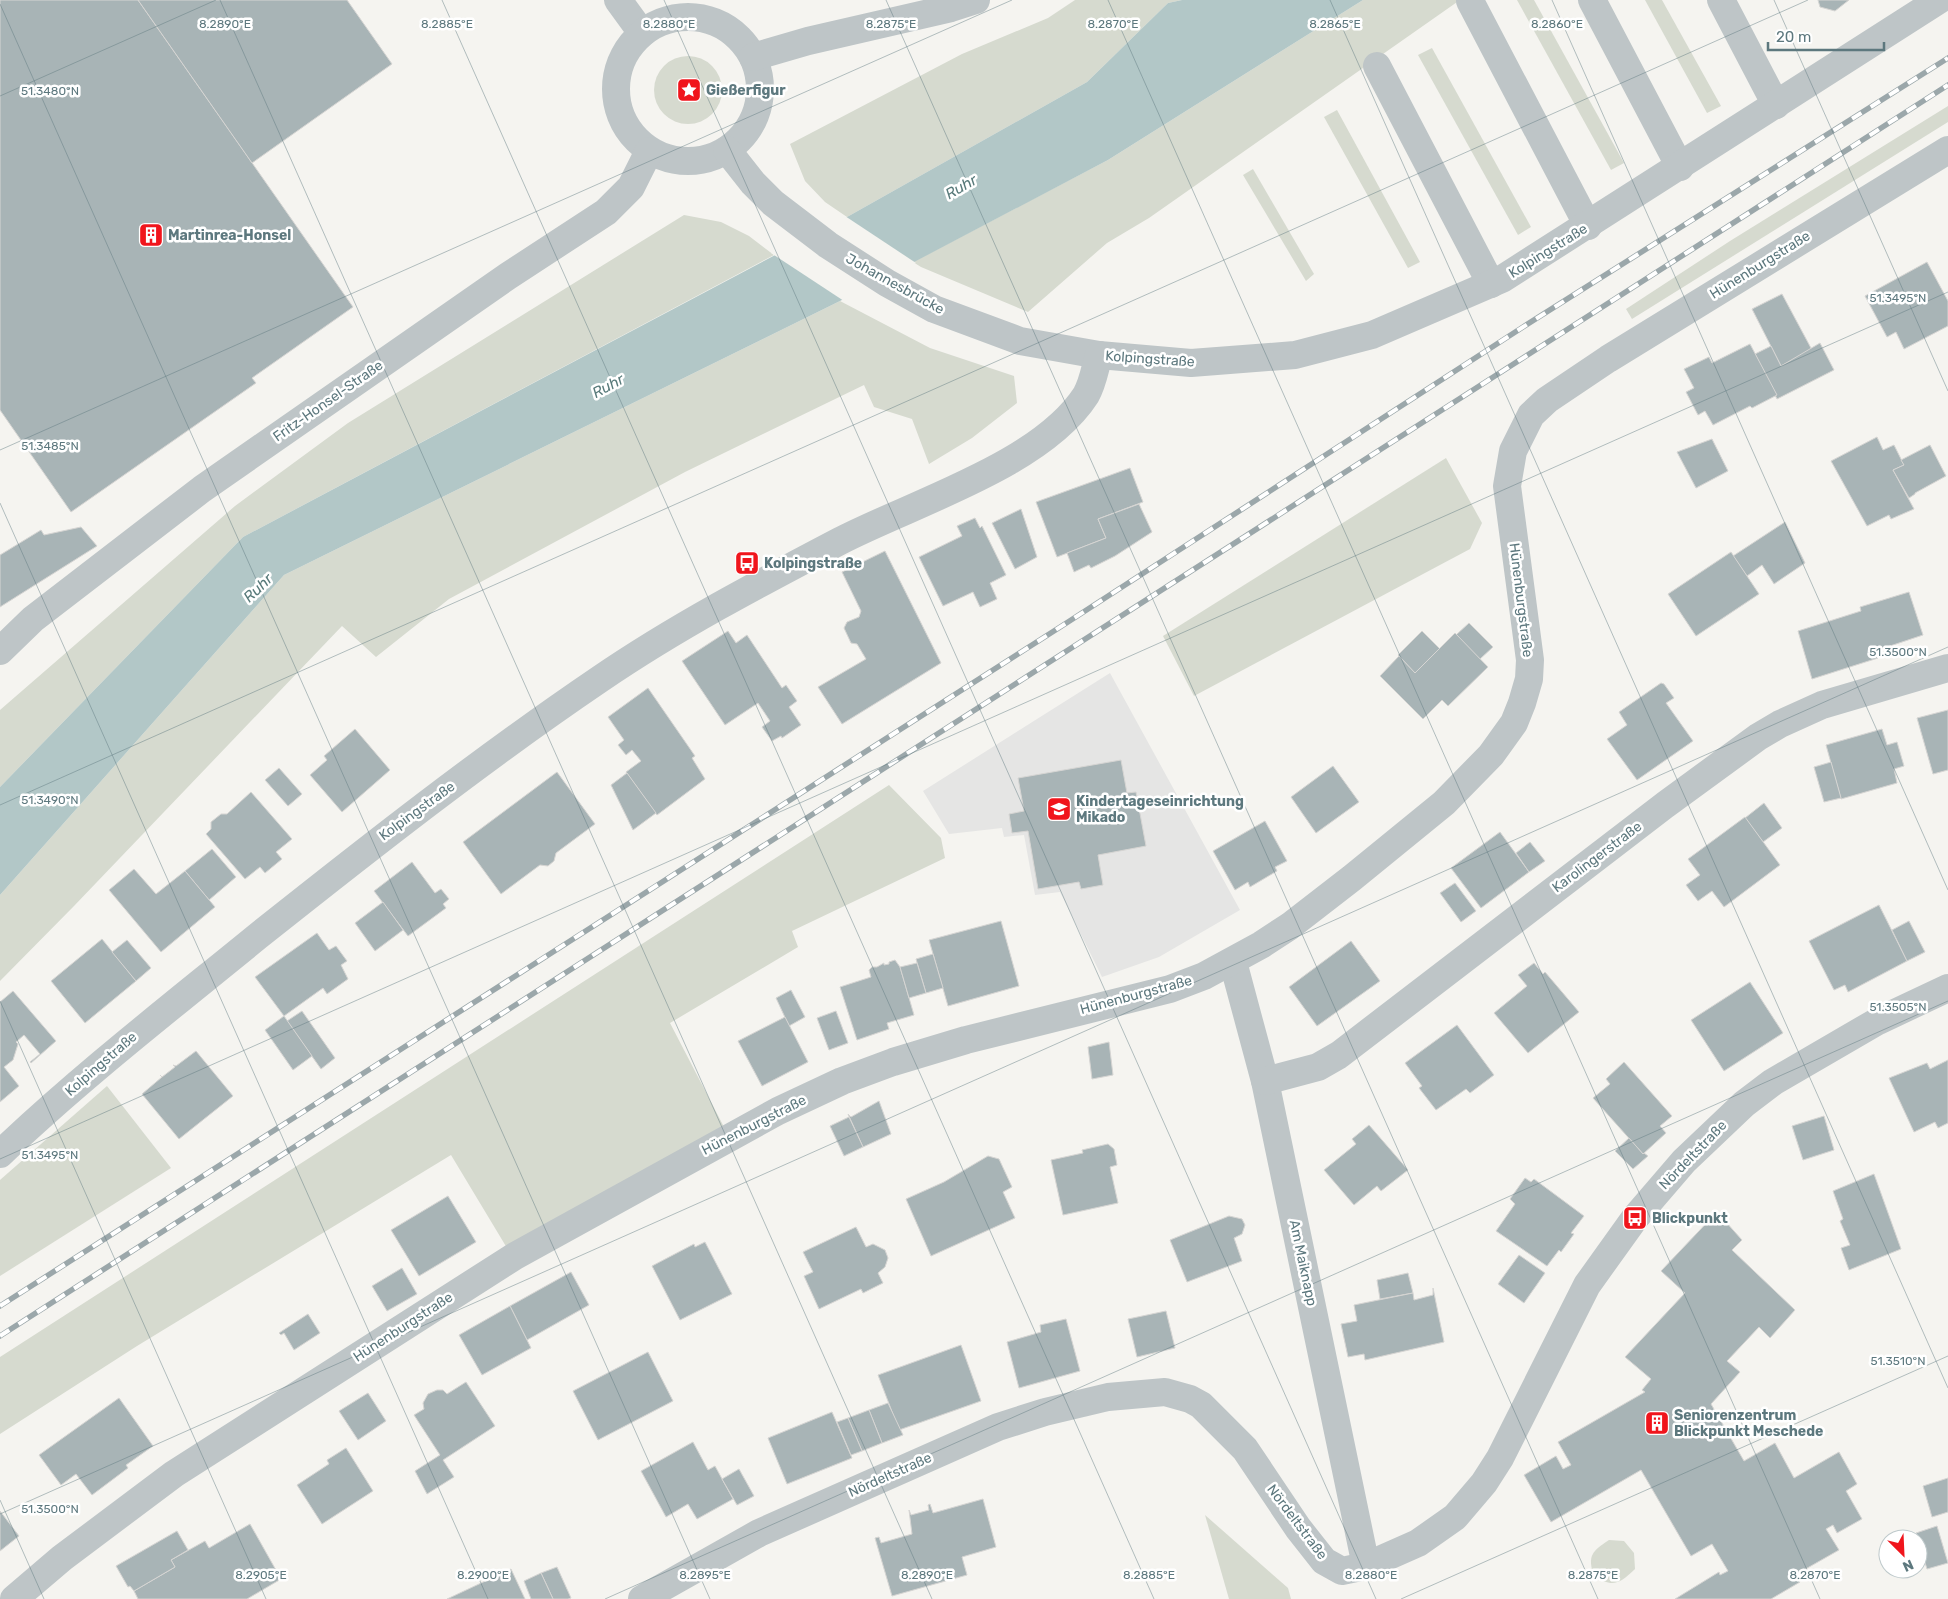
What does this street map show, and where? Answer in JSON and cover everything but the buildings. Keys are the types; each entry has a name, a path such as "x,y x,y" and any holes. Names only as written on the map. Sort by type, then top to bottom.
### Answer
{"street":[{"path":"618,0 642,33"},
{"path":"753,57 817,39 951,8 976,0"},
{"path":"1592,0 1680,167"},
{"path":"1721,0 1776,105"},
{"name":"Kolpingstraße","path":"0,1154 132,1037 379,838 602,678 682,628 760,584 871,525 994,469 1030,449 1052,431 1086,395 1099,355 1191,363 1295,354 1372,335 1491,284 1588,226 1939,0"},
{"path":"1470,1 1588,226"},
{"path":"675,18 703,18 724,26 740,39 753,57 759,77 760,91 754,118 742,136 727,150 708,159 688,162 668,159 649,151 632,136 620,116 615,94 620,64 627,50 642,33 661,22 675,18"},
{"path":"1377,66 1491,284"},
{"name":"Johannesbrücke","path":"727,150 753,183 773,203 828,245 887,283 934,309 1020,341 1099,355"},
{"name":"Hünenburgstraße","path":"14,1599 62,1558 174,1474 506,1261 778,1111 842,1081 893,1062 966,1040 1170,989 1233,962 1290,926 1444,803 1491,755 1514,723 1528,680 1530,660 1507,486 1513,451 1531,416 1547,400 1608,359 1948,150"},
{"name":"Fritz-Honsel-Straße","path":"0,651 33,619 202,489 500,282 606,212 631,187 649,151"},
{"name":"Karolingerstraße","path":"1265,1081 1310,1070 1339,1055 1664,805 1780,724 1822,705 1948,668"},
{"name":"Am Maiknapp","path":"1233,962 1265,1081 1366,1566"},
{"name":"Nördeltstraße","path":"642,1599 759,1533 998,1427 1045,1412 1108,1397 1165,1392 1190,1399 1201,1405 1230,1432 1245,1449 1298,1528 1324,1561 1342,1570 1366,1566 1418,1543 1456,1517 1484,1483 1500,1458 1587,1285 1635,1218 1684,1160 1744,1104 1773,1082 1878,1021 1948,988"}],"shaded area":[{"path":"1075,0 1182,0 1168,3 1087,82 847,217 825,202 805,181 790,144 962,54 1048,18"},
{"path":"1363,0 1460,0 1149,218 1107,243 1028,312 913,262 1108,160"},
{"path":"1517,0 1534,0 1624,163 1611,170"},
{"path":"1645,0 1662,0 1721,106 1707,113"},
{"path":"1432,48 1531,227 1518,235 1418,55"},
{"path":"688,56 701,58 712,66 720,77 722,90 720,103 712,114 701,122 688,124 675,122 664,114 656,103 654,90 656,77 664,66 675,58"},
{"path":"1948,106 1948,122 1632,319 1626,309 1730,241"},
{"path":"1337,110 1420,262 1408,268 1324,117"},
{"path":"1253,169 1314,274 1306,281 1243,175"},
{"path":"684,215 721,222 749,236 774,255 243,537 0,787 0,710 235,506 348,423"},
{"path":"840,301 930,348 1014,376 1017,403 972,438 929,464 912,419 874,407 864,385 685,472 449,599 376,657 342,626 0,981 0,895 284,575"},
{"path":"1446,458 1482,523 1470,549 1194,696 1163,636"},
{"name":"Kindertageseinrichtung Mikado","path":"1110,673 1240,910 1159,957 1102,977 1060,892 1035,895 1024,835 1004,837 1002,828 949,834 923,791"},
{"path":"889,785 941,838 945,858 792,931 798,947 670,1023 724,1127 507,1248 451,1155 137,1346 0,1434 0,1357"},
{"path":"107,1086 171,1168 0,1276 0,1180"},
{"path":"1205,1515 1288,1588 1291,1599 1229,1599"},
{"path":"1609,1540 1624,1541 1634,1553 1635,1569 1616,1583 1606,1582 1594,1576 1591,1563 1592,1555 1598,1547"}],"water":[{"name":"Ruhr","path":"1182,0 1363,0 1108,160 840,301 284,575 0,895 0,787 243,537 847,217 1087,82 1168,3"}],"pier":[{"path":"845,216 916,263 844,301 771,253"}],"railway":[{"path":"0,1306 1068,622 1523,327 1948,58"},
{"path":"0,1336 1948,85"}],"place":[{"name":"Gießerfigur","path":"689,90"},
{"name":"Martinrea-Honsel","path":"151,235"},
{"name":"Kolpingstraße","path":"747,563"},
{"name":"Kindertageseinrichtung Mikado","path":"1059,809"},
{"name":"Blickpunkt","path":"1635,1218"},
{"name":"Seniorenzentrum Blickpunkt Meschede","path":"1657,1423"}]}
